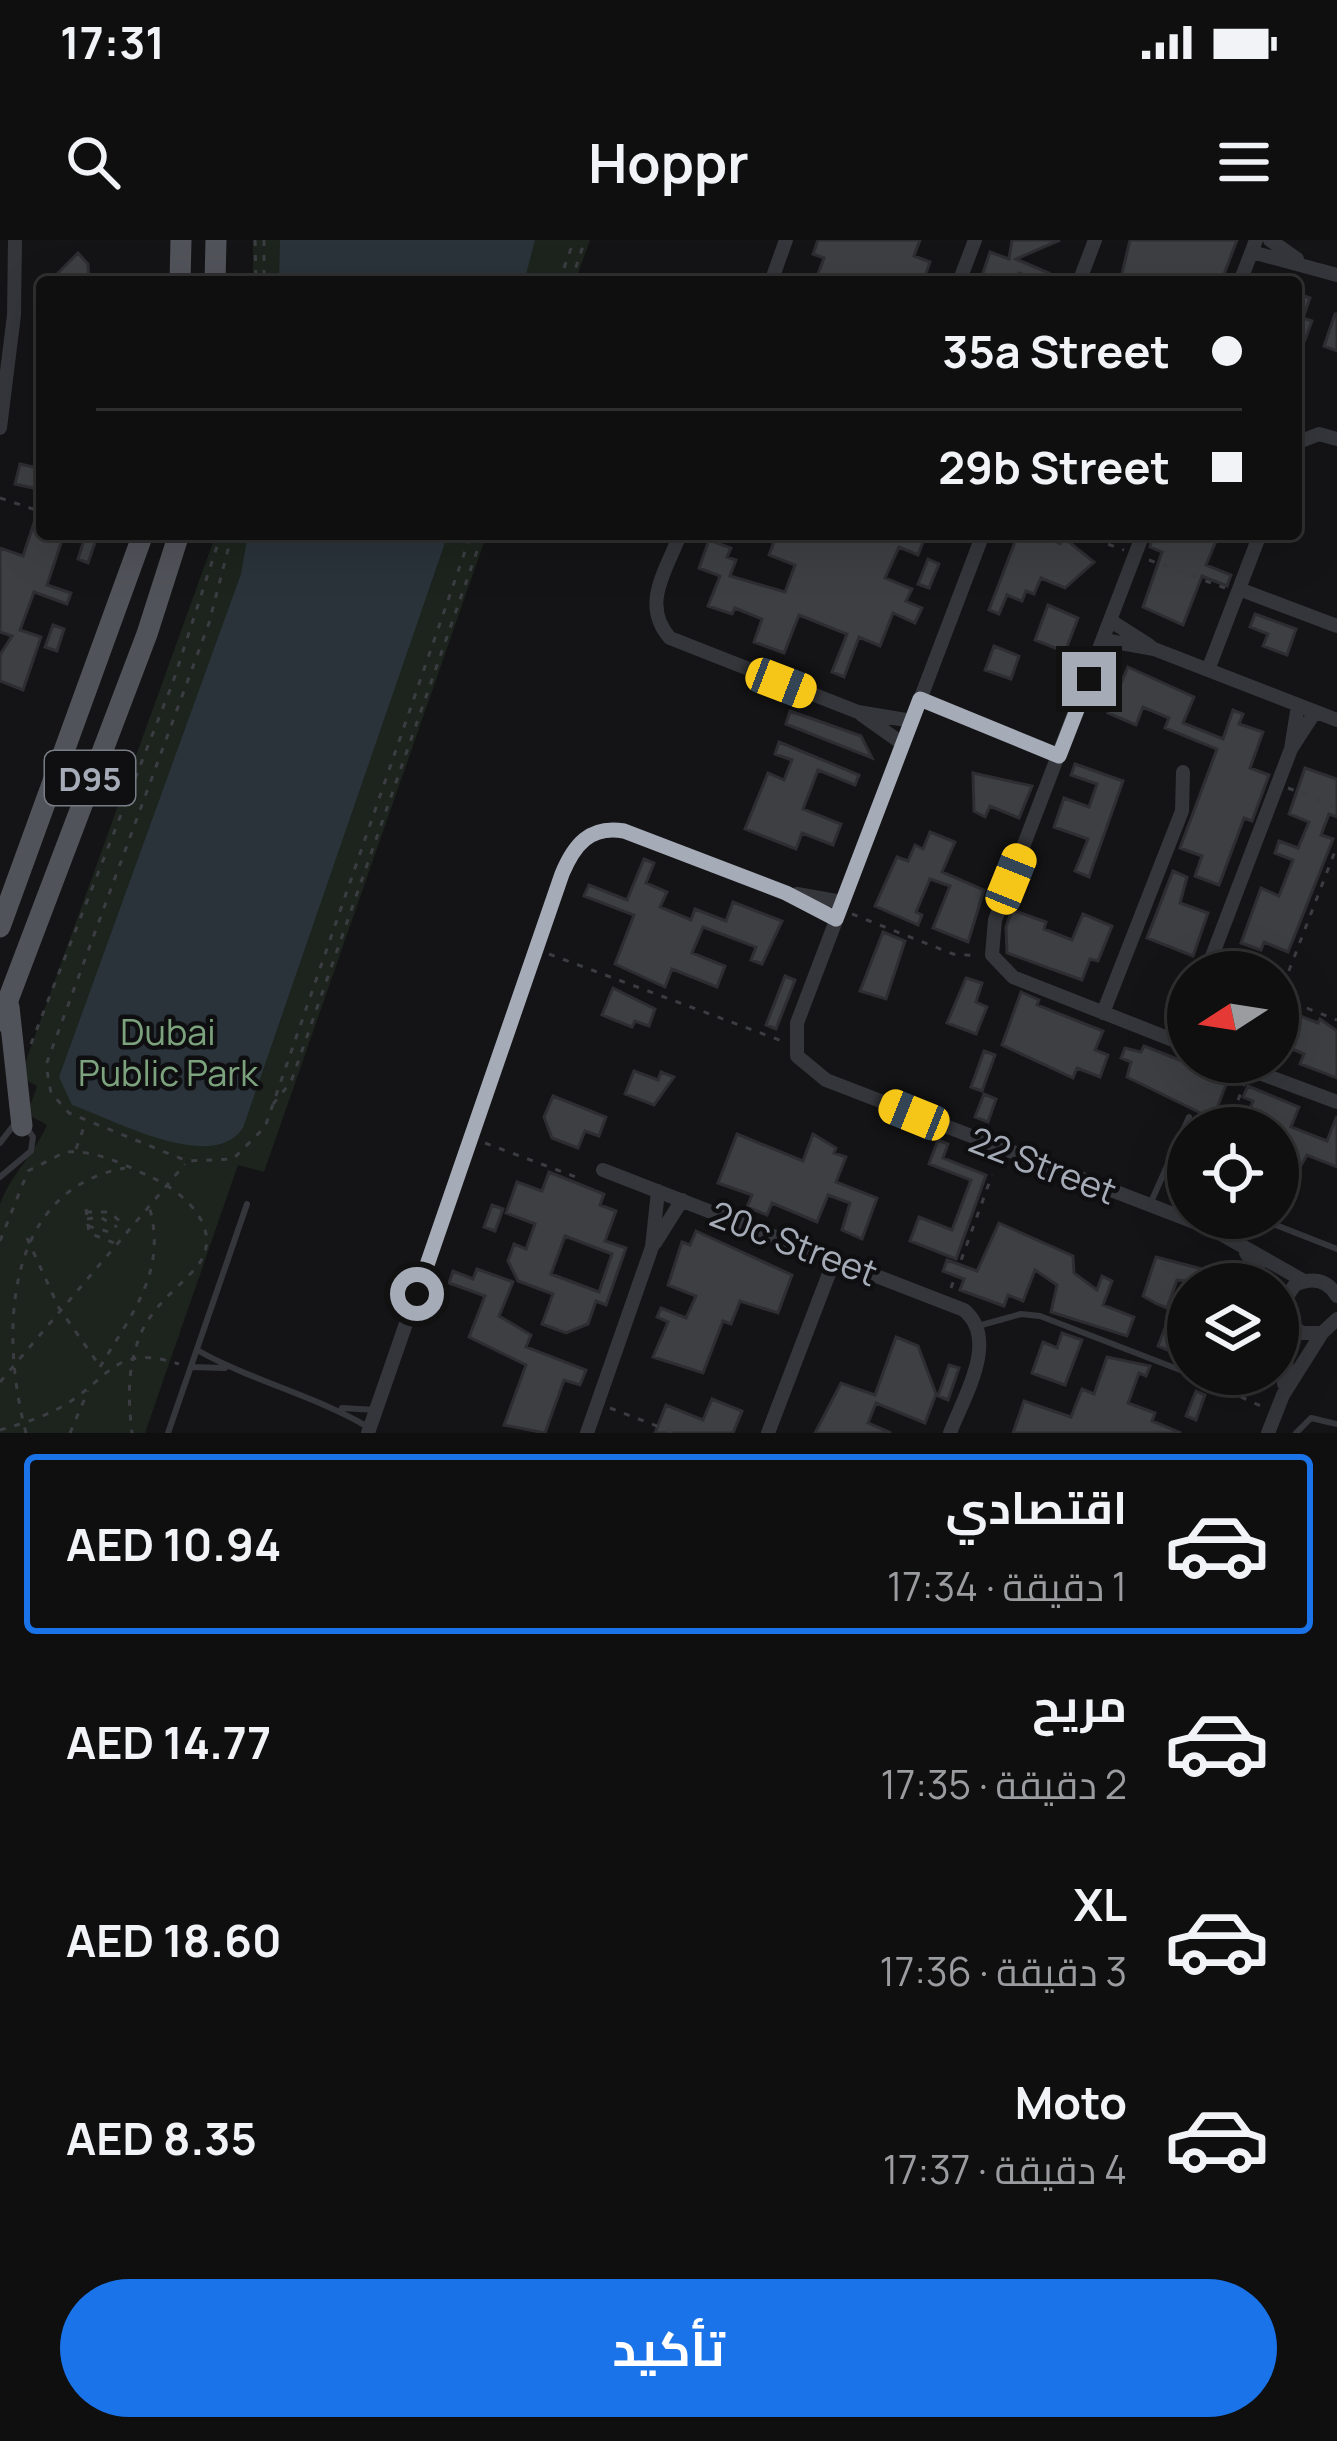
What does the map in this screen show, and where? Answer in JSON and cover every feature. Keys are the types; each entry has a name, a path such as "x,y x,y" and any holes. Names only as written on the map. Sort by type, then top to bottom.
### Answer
{"main road":[{"path":"180,276 181,240"},
{"path":"215,276 216,240"},
{"name":"D95","path":"0,928 141,540"},
{"name":"D95","path":"0,1022 147,634 177,540"},
{"path":"8,998 22,1126"}],"street":[{"path":"0,428 15,240"},
{"path":"773,276 786,240"},
{"path":"961,276 975,240"},
{"path":"1081,276 1095,240"},
{"path":"1270,240 1302,262"},
{"path":"1242,276 1254,246 1337,275"},
{"path":"1302,445 1337,440"},
{"path":"678,540 655,596 655,611 670,638 858,712 912,721"},
{"path":"794,1045 839,910 981,540"},
{"path":"1141,540 995,920 992,955 1013,977 1167,1039"},
{"path":"1208,670 1258,540"},
{"path":"1239,591 1316,621 1337,624"},
{"path":"1111,621 1154,649"},
{"path":"1104,640 1154,649 1337,720"},
{"path":"1291,749 1298,705"},
{"path":"858,712 903,744"},
{"path":"1214,951 1291,749 1316,712"},
{"path":"1102,1012 1182,811 1183,772"},
{"path":"369,1431 569,856 580,841 602,830 624,831 839,910"},
{"name":"22 Street","path":"794,1045 801,1063 816,1076 1167,1209"},
{"path":"1287,1083 1337,1102"},
{"name":"20c Street","path":"604,1170 946,1300 978,1326"},
{"path":"652,1247 658,1191"},
{"path":"587,1433 652,1247 682,1200"},
{"name":"22 Street","path":"1229,1239 1304,1281 1320,1281 1337,1296"},
{"name":"22 Street","path":"1239,1245 1252,1263"},
{"path":"768,1433 835,1258"},
{"path":"1299,1285 1304,1281"},
{"path":"950,1433 977,1360 978,1326"},
{"path":"1299,1330 1302,1334 1332,1326"},
{"path":"1299,1372 1332,1326"},
{"path":"1268,1433 1282,1395"}],"lane":[{"path":"920,699 1059,756"},
{"path":"0,1143 9,1128 22,1126 33,1137 31,1151 0,1177"},
{"path":"1150,1205 1167,1167"},
{"path":"168,1433 247,1204"},
{"path":"1299,1234 1337,1249"},
{"path":"978,1326 1021,1314 1040,1316 1167,1365"},
{"path":"197,1350 228,1368 338,1408 369,1431"},
{"path":"191,1367 228,1368"},
{"path":"338,1408 376,1410"},
{"path":"1296,1433 1311,1418 1337,1424"}],"path":[{"path":"255,240 256,276"},
{"path":"264,240 264,276"},
{"path":"561,276 574,240"},
{"path":"573,276 586,240"},
{"path":"0,497 36,510"},
{"path":"14,1085 94,892 188,640 218,540"},
{"path":"230,540 209,623 46,1064 59,1106 86,1122 187,1161 220,1163 246,1151 265,1127 469,540"},
{"path":"272,1105 291,1082 481,540"},
{"path":"1096,540 1239,591"},
{"path":"1277,784 1337,807"},
{"path":"1296,951 1337,846"},
{"path":"839,910 953,954 992,955"},
{"path":"536,949 794,1045"},
{"path":"1299,1005 1337,1018"},
{"path":"75,1151 86,1122"},
{"path":"472,1138 576,1177"},
{"path":"0,1241 28,1171 75,1151 168,1184 197,1208 205,1246 193,1271 158,1303 134,1357 128,1390 132,1433"},
{"path":"0,1382 187,1161"},
{"path":"26,1433 7,1375 8,1291 27,1238 40,1215 68,1189 130,1167"},
{"path":"946,1300 992,1175"},
{"path":"70,1433 89,1388 151,1280 156,1232 149,1206"},
{"path":"115,1244 117,1228 109,1212 87,1216 117,1228"},
{"path":"27,1238 59,1308 101,1369"},
{"path":"101,1369 134,1357 191,1367"},
{"path":"0,1430 22,1424 89,1388"},
{"path":"1238,1395 1276,1412"},
{"path":"597,1403 675,1433"}],"green space":[{"path":"253,240 590,240 577,276 253,276"},
{"name":"Dubai Public Park","path":"214,540 485,540 264,1172 238,1165 145,1433 0,1433 0,1204 47,1125 27,1114 37,1086 20,1077"}],"shaded area":[{"path":"280,240 535,240 526,276 279,276"},
{"path":"247,540 446,540 243,1128 229,1141 187,1145 72,1105 59,1077 241,574"}],"building":[{"path":"818,240 920,240 914,256 930,262 925,276 817,276 824,258 813,254"},
{"path":"1012,240 1060,240 1016,259 1048,276 982,276 990,252 1009,259"},
{"path":"1130,240 1237,240 1223,276 1121,276"},
{"path":"78,253 88,264 89,276 58,273"},
{"path":"1302,295 1310,298 1303,318 1312,321 1302,339"},
{"path":"1337,314 1337,351 1324,346"},
{"path":"20,464 36,468 36,489 15,484"},
{"path":"36,517 36,540 62,540 47,585 71,593 67,604 34,592 20,630 41,637 23,690 0,681 0,655 12,636 0,632 0,548 23,556"},
{"path":"84,540 96,540 88,563 78,559"},
{"path":"709,540 731,548 727,557 736,560 730,576 785,592 795,565 769,555 775,540 924,540 918,555 899,547 885,578 912,589 906,601 922,608 915,623 893,613 880,646 859,637 844,677 832,672 847,634 799,615 784,653 754,642 762,619 735,608 732,614 708,606 720,576 699,568"},
{"path":"1016,540 1060,544 1066,540 1094,562 1065,588 1041,578 1034,594 1026,591 1022,601 1007,595 999,614 989,610"},
{"path":"1152,540 1216,540 1206,565 1231,575 1227,586 1202,576 1183,625 1143,607 1162,552 1150,547"},
{"path":"928,559 939,564 929,588 918,584"},
{"path":"1048,605 1078,618 1065,652 1035,640"},
{"path":"1255,614 1296,629 1287,655 1263,646 1268,634 1250,627"},
{"path":"53,625 64,629 57,651 45,647"},
{"path":"994,646 1019,656 1011,679 985,670"},
{"path":"1128,667 1194,697 1183,723 1223,739 1233,710 1243,714 1239,724 1263,732 1250,768 1269,775 1252,821 1244,818 1219,885 1195,876 1202,856 1180,848 1217,749 1165,728 1169,718 1143,707 1136,725 1108,713"},
{"path":"790,711 861,736 872,758 786,724"},
{"path":"779,742 859,775 855,785 818,770 803,809 841,824 833,845 802,833 796,849 745,829 768,773 784,780 792,760 775,754"},
{"path":"1075,764 1123,781 1089,877 1075,871 1088,839 1054,827 1064,798 1089,807 1097,784 1071,775"},
{"path":"1305,768 1337,779 1337,817 1329,814 1321,835 1333,839 1288,951 1264,942 1261,950 1241,943 1261,888 1279,896 1293,860 1275,853 1279,841 1298,848 1309,822 1289,814"},
{"path":"973,773 1032,786 1019,818 990,806 985,817 974,811"},
{"path":"930,832 955,842 942,872 984,890 968,942 933,928 950,886 930,879 916,912 922,915 918,925 875,906 897,857 908,861 915,845 923,849"},
{"path":"644,859 654,863 646,883 667,892 660,907 691,920 695,909 726,921 733,902 782,921 762,964 751,960 756,947 703,927 692,953 725,966 717,987 672,969 665,987 615,964 634,915 584,896 589,885 627,900"},
{"path":"1173,871 1187,877 1180,903 1208,913 1195,951 1180,951 1147,938"},
{"path":"1012,910 1046,922 1044,929 1072,940 1083,914 1112,926 1098,961 1090,959 1082,980 1007,953 1006,927"},
{"path":"883,932 905,941 886,999 860,991"},
{"path":"785,976 795,980 776,1029 766,1025"},
{"path":"966,978 982,983 976,1002 987,1007 976,1034 947,1023"},
{"path":"613,988 655,1009 649,1026 635,1021 632,1027 602,1015"},
{"path":"1021,992 1039,1000 1037,1005 1103,1031 1095,1050 1108,1055 1100,1077 1077,1068 1073,1078 1002,1045"},
{"path":"1299,1015 1318,1023 1320,1019 1337,1031 1337,1078 1300,1064 1304,1054 1299,1052"},
{"path":"1144,1046 1167,1055 1167,1083 1226,1083 1218,1107 1188,1107 1127,1077 1131,1062 1121,1058 1125,1048 1141,1052"},
{"path":"984,1051 995,1055 982,1091 971,1087"},
{"path":"634,1071 658,1080 661,1072 674,1077 654,1105 625,1094"},
{"path":"1248,1086 1299,1107 1251,1107 1253,1101 1243,1097"},
{"path":"984,1094 996,1099 988,1122 975,1117"},
{"path":"553,1096 606,1117 599,1136 585,1131 578,1148 552,1138 544,1117"},
{"path":"1337,1116 1337,1167 1307,1155 1299,1169 1299,1130 1327,1141"},
{"path":"737,1134 803,1161 813,1134 836,1148 834,1153 846,1157 836,1182 877,1198 862,1239 842,1230 850,1203 828,1195 817,1222 772,1203 767,1215 747,1207 752,1195 718,1183"},
{"path":"938,1140 948,1144 943,1158 986,1175 956,1259 910,1241 919,1217 952,1230 971,1180 929,1164"},
{"path":"549,1172 604,1194 600,1205 616,1211 605,1241 626,1248 606,1305 596,1301 588,1324 566,1333 542,1324 553,1294 518,1281 508,1261 514,1244 526,1249 535,1224 506,1213 517,1182 542,1191","holes":["565,1236 612,1254 599,1292 551,1274"]},
{"path":"492,1205 503,1209 495,1231 484,1227"},
{"path":"999,1223 1073,1256 1074,1273 1097,1290 1102,1276 1112,1281 1103,1305 1134,1317 1127,1336 1051,1312 1057,1285 1035,1270 1023,1301 1008,1295 1004,1306 960,1290 964,1279 943,1271 947,1260 977,1271"},
{"path":"696,1231 792,1275 778,1313 740,1301 731,1324 723,1321 703,1373 653,1357 668,1322 657,1317 661,1308 686,1318 696,1296 668,1285 682,1242 690,1245"},
{"path":"1156,1257 1179,1263 1167,1263 1167,1308 1143,1296"},
{"path":"477,1269 513,1282 499,1316 531,1335 526,1347 586,1370 580,1385 564,1380 545,1433 504,1425 526,1365 469,1337 485,1296 449,1283 453,1271 473,1279"},
{"path":"1167,1323 1167,1350 1158,1346"},
{"path":"1062,1333 1082,1340 1065,1385 1032,1373 1043,1342 1057,1348"},
{"path":"896,1337 918,1346 936,1394 925,1423 876,1403 868,1423 891,1433 815,1433 841,1383 875,1395"},
{"path":"1107,1357 1150,1366 1146,1376 1139,1373 1128,1403 1155,1413 1152,1421 1181,1433 1013,1433 1024,1401 1071,1417 1082,1389 1094,1394"},
{"path":"949,1365 959,1368 948,1400 938,1396"},
{"path":"1194,1395 1205,1395 1196,1420 1186,1416"},
{"path":"712,1399 742,1411 733,1433 655,1433 666,1405 703,1420"}],"route":[{"path":"417,1294 562,874 580,841 602,830 624,831 786,893 836,919 920,699 1059,756 1089,679"}]}
